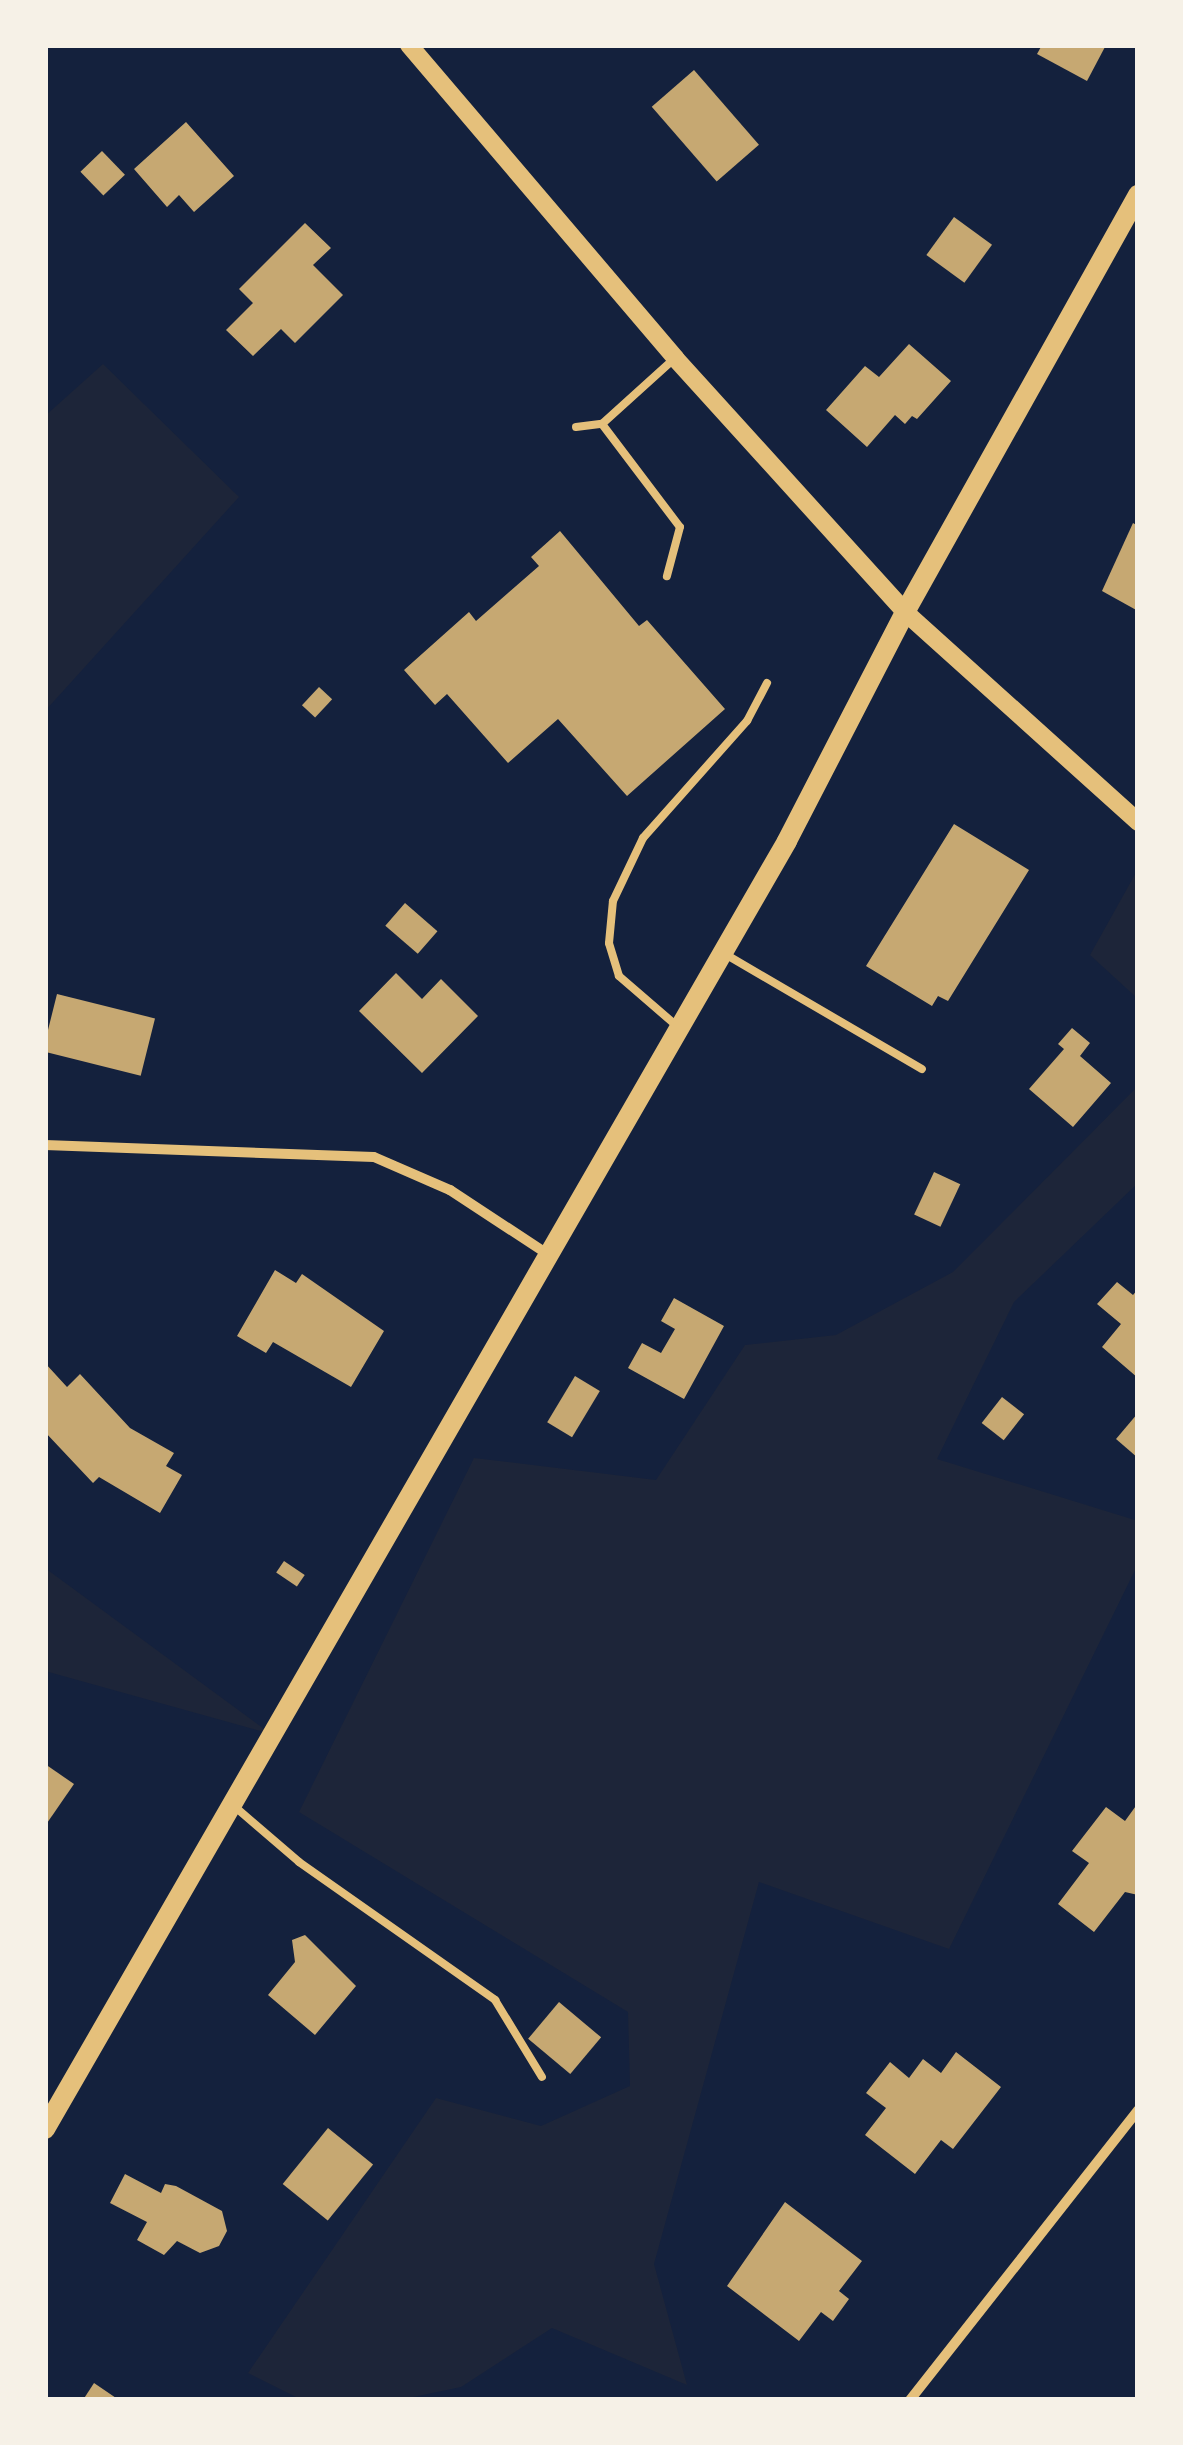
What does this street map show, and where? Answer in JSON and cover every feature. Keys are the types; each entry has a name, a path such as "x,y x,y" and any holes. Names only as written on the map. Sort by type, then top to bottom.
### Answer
{"main road":[{"path":"45,2129 546,1253 787,841 905,612 1138,194"}],"street":[{"path":"409,45 675,358 905,612 1138,822"},
{"path":"45,1145 374,1157 450,1190 546,1253"},
{"path":"910,2400 1138,2110"}],"lane":[{"path":"576,428 602,424 675,358"},
{"path":"602,424 680,527 667,576"},
{"path":"678,1026 619,976 609,943 613,901 644,838 747,721 767,683"},
{"path":"722,952 922,1069"},
{"path":"231,1803 300,1862 496,2000 542,2077"}],"shaded area":[{"path":"103,364 239,497 45,711 45,416"},
{"path":"1138,869 1138,999 1090,955"},
{"path":"1138,1086 1138,1183 1014,1302 937,1459 1138,1521 1138,1564 949,1949 759,1882 654,2264 687,2385 552,2328 461,2387 399,2400 302,2400 248,2373 436,2098 541,2126 630,2086 628,2012 299,1812 474,1458 656,1480 745,1345 836,1335 953,1272"},
{"path":"45,1568 271,1734 45,1671"}],"building":[{"path":"1042,45 1106,45 1087,81 1037,54"},
{"path":"694,70 759,145 717,181 652,107"},
{"path":"186,122 234,176 194,212 179,195 167,207 134,169"},
{"path":"102,151 125,175 103,196 80,172"},
{"path":"954,217 992,245 964,283 926,255"},
{"path":"305,223 331,248 313,265 343,295 295,343 281,329 253,356 226,330 253,303 239,289"},
{"path":"909,344 951,381 917,419 912,416 905,424 895,415 867,447 826,410 865,366 879,377"},
{"path":"1133,523 1138,526 1138,611 1102,591"},
{"path":"560,531 639,626 647,620 725,709 627,796 558,719 508,763 447,694 435,705 404,670 469,612 476,621 539,566 531,557"},
{"path":"319,687 332,699 315,718 302,705"},
{"path":"954,824 1029,870 948,1001 938,996 932,1006 866,966"},
{"path":"405,903 437,931 418,954 385,926"},
{"path":"396,973 422,999 441,979 478,1016 422,1073 359,1011"},
{"path":"57,994 155,1018 141,1076 45,1052"},
{"path":"1072,1028 1090,1043 1080,1056 1111,1083 1073,1127 1029,1089 1064,1049 1058,1044"},
{"path":"934,1172 960,1184 940,1227 914,1215"},
{"path":"275,1270 296,1283 302,1274 384,1331 351,1387 273,1342 266,1353 237,1336"},
{"path":"1117,1282 1133,1295 1138,1289 1138,1378 1102,1347 1121,1324 1097,1304"},
{"path":"674,1298 724,1326 684,1399 628,1368 642,1343 661,1353 675,1329 661,1321"},
{"path":"45,1363 67,1387 80,1374 130,1428 174,1453 166,1466 182,1475 160,1513 99,1477 93,1483 45,1432"},
{"path":"575,1376 600,1391 572,1437 547,1422"},
{"path":"1002,1397 1024,1414 1004,1440 982,1423"},
{"path":"1138,1413 1138,1458 1116,1439"},
{"path":"284,1561 305,1575 297,1587 276,1573"},
{"path":"45,1764 74,1784 45,1826"},
{"path":"1138,1803 1138,1895 1125,1892 1094,1932 1058,1904 1089,1863 1072,1851 1106,1807 1125,1821"},
{"path":"305,1935 356,1986 315,2035 268,1995 295,1962 292,1940"},
{"path":"559,2002 601,2037 570,2074 528,2039"},
{"path":"956,2052 1001,2087 953,2149 941,2140 915,2174 865,2135 886,2108 866,2093 890,2062 909,2078 923,2059 941,2073"},
{"path":"328,2128 373,2165 328,2220 283,2184"},
{"path":"125,2174 161,2193 165,2184 176,2186 222,2211 227,2231 219,2246 200,2253 177,2241 164,2255 137,2240 147,2222 110,2203"},
{"path":"785,2202 862,2261 839,2291 849,2299 833,2321 821,2312 799,2341 727,2286"},
{"path":"94,2383 119,2400 83,2400"}]}
